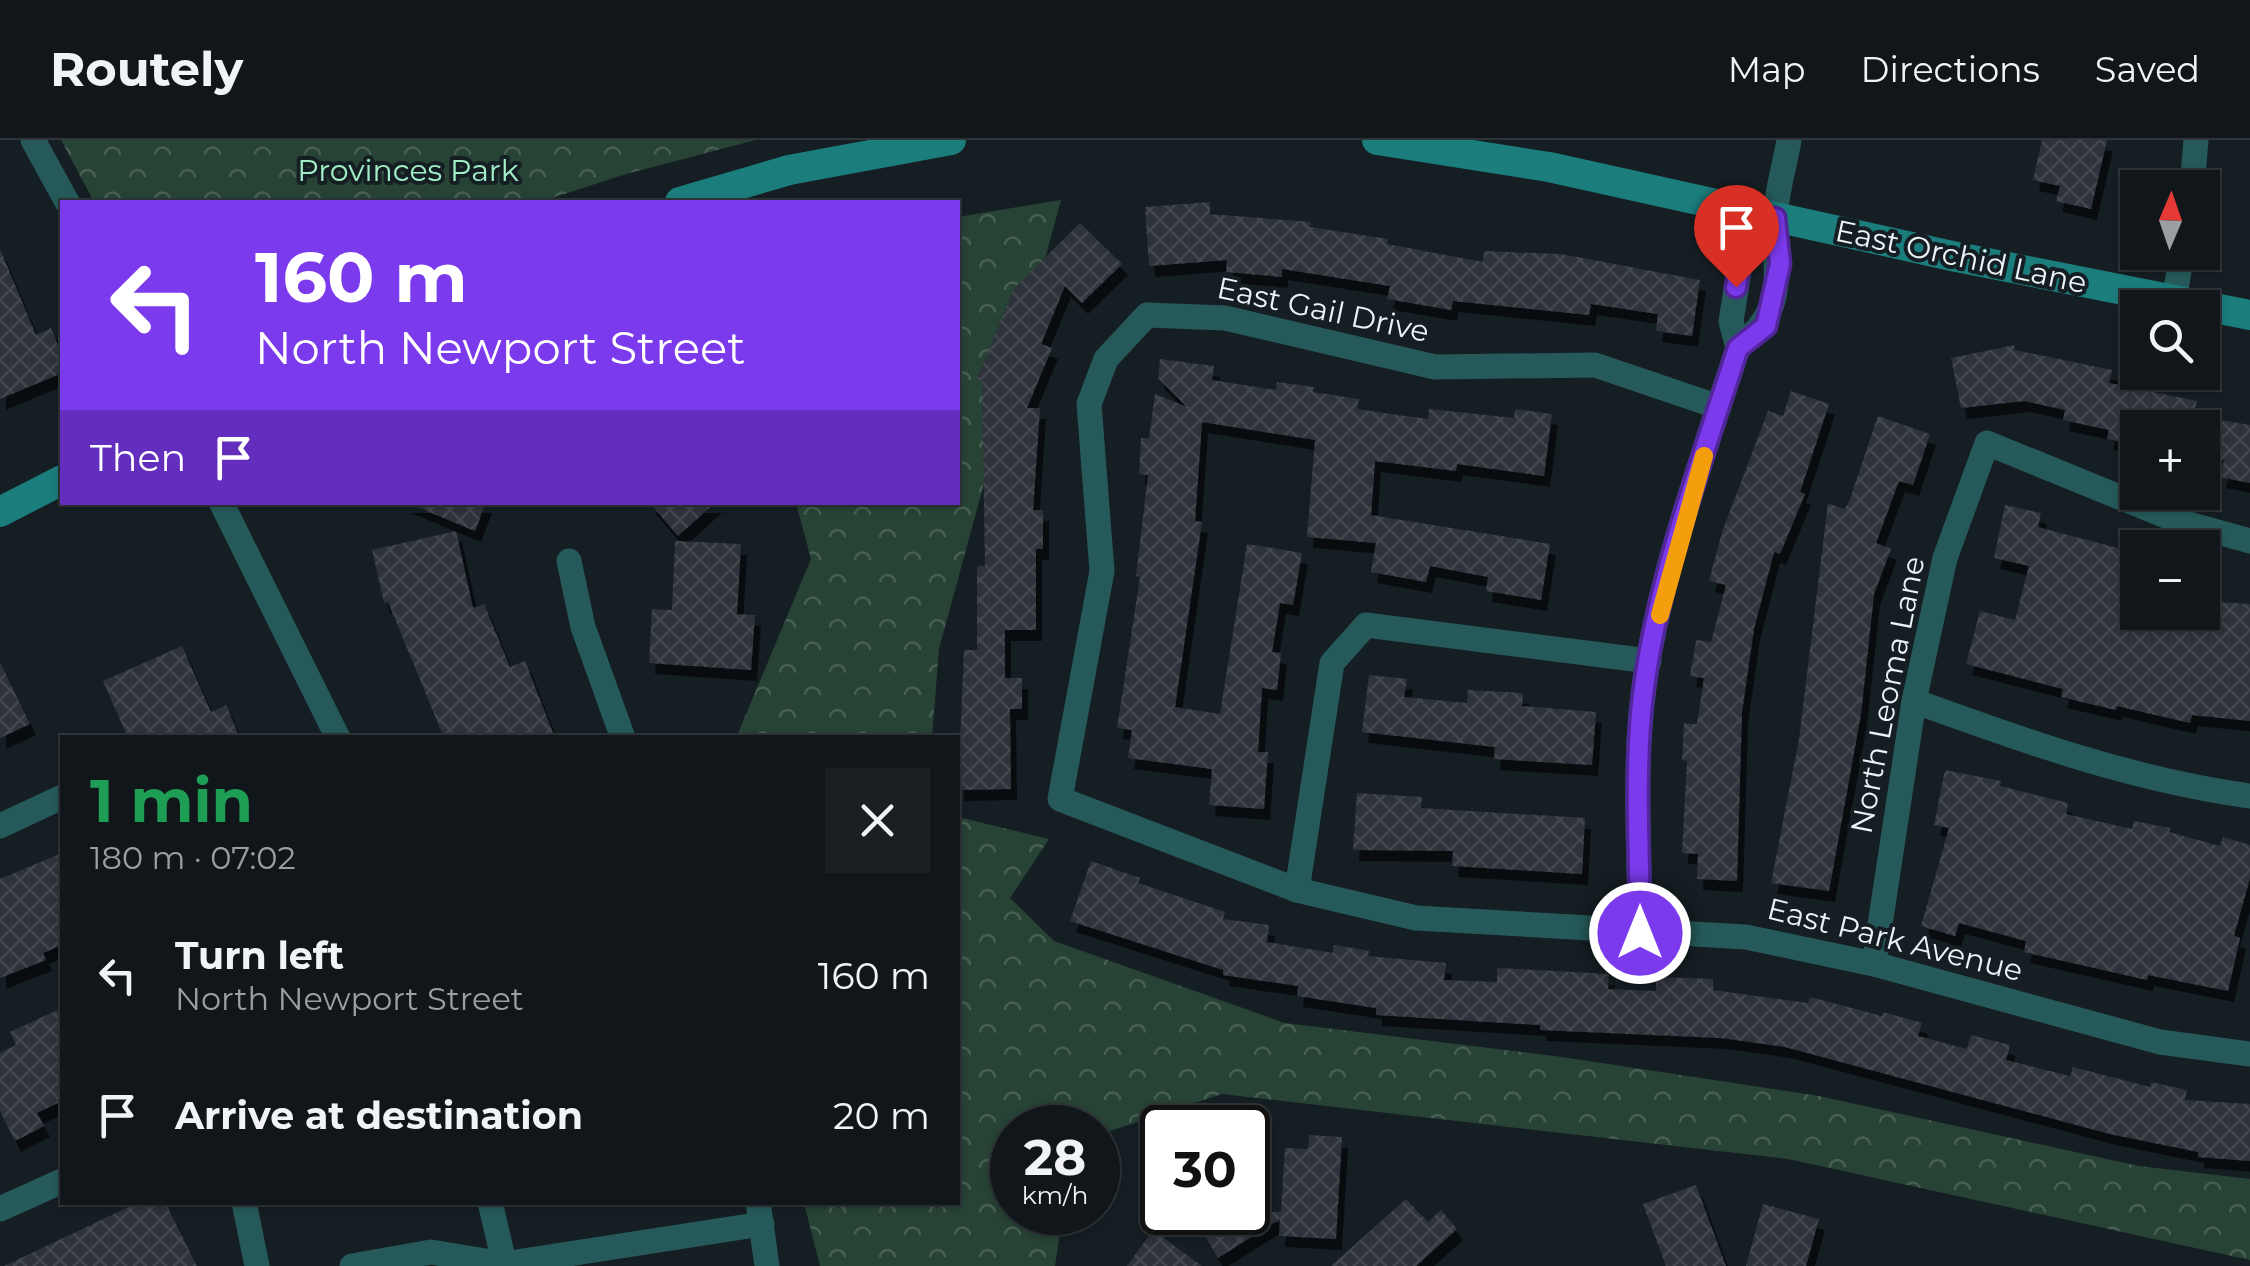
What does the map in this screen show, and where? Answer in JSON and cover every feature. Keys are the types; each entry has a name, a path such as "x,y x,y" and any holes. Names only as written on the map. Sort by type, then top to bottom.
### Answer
{"street":[{"path":"34,140 66,200"},
{"path":"687,200 789,170 951,140"},
{"name":"East Orchid Lane","path":"1377,140 1549,167 2120,291"},
{"path":"1738,348 1766,326 1780,264 1775,218 1789,140"},
{"path":"2194,170 2196,140"},
{"path":"1640,933 1640,725 1649,662 1738,348 1731,321 1742,252 1775,218"},
{"name":"East Orchid Lane","path":"2220,310 2250,315"},
{"name":"East Gail Drive","path":"1060,800 1102,570 1088,404 1106,359 1147,315 1225,318 1435,367 1595,365 1719,407"},
{"name":"North Leoma Lane","path":"1874,964 1914,701 1945,558 1987,443 2178,521 2250,540"},
{"path":"0,512 60,481"},
{"path":"222,505 337,735"},
{"path":"569,562 583,627 622,735"},
{"path":"1297,890 1332,663 1366,625 1649,662"},
{"path":"1914,701 2041,747 2176,786 2250,796"},
{"path":"0,826 60,798"},
{"name":"East Park Avenue","path":"1060,800 1297,890 1416,918 1746,936 1874,964 2160,1042 2250,1054"},
{"path":"0,1209 60,1182"},
{"path":"245,1205 257,1266"},
{"path":"491,1205 503,1265"},
{"path":"352,1266 431,1252 503,1265 760,1213 767,1266"}],"green space":[{"name":"Provinces Park","path":"61,140 756,140 626,174 546,200 93,200"},
{"path":"1061,200 939,649 932,735 737,735 811,559 797,505 960,505 960,217"},
{"path":"960,817 1049,839 1010,898 1054,941 1285,1023 1562,1057 1819,1096 2139,1166 2250,1179 2250,1260 1788,1159 1222,1094 1189,1105 1140,1105 1140,1121 1120,1128 1120,1105 990,1105 990,1235 1060,1235 1055,1266 820,1266 805,1205 960,1205"}],"building":[{"path":"2042,140 2107,140 2091,209 2056,201 2060,186 2033,180"},
{"path":"1210,202 1210,214 1311,222 1310,227 1388,239 1387,244 1483,262 1484,251 1561,254 1700,280 1692,336 1656,331 1658,314 1591,304 1589,315 1453,301 1451,310 1387,299 1390,286 1282,269 1282,277 1226,272 1227,260 1149,266 1145,207"},
{"path":"1080,223 1122,264 1082,303 1065,286 1041,344 1052,348 1027,408 1040,408 1033,510 1043,510 1043,549 1036,549 1036,630 1005,630 1005,678 1022,678 1022,709 1010,709 1011,789 960,790 964,650 977,650 977,566 985,566 982,381 977,379 1014,288"},
{"path":"0,249 36,335 51,328 60,351 60,374 0,399"},
{"path":"2014,345 2015,350 2112,370 2109,383 2120,385 2120,390 2143,390 2197,401 2195,410 2120,410 2120,442 2107,439 2109,430 2063,420 2065,410 2024,401 1961,408 1951,358"},
{"path":"1160,359 1214,366 1212,380 1276,390 1277,382 1314,387 1313,392 1359,399 1357,409 1391,414 1428,419 1429,409 1514,418 1515,409 1552,414 1544,476 1457,464 1456,471 1375,461 1371,515 1550,544 1541,600 1486,591 1488,577 1430,566 1426,582 1371,572 1376,543 1307,537 1315,440 1202,422 1195,521 1202,522 1175,707 1220,714 1247,544 1302,553 1293,605 1280,603 1272,652 1281,653 1277,690 1262,688 1258,752 1268,752 1264,809 1209,805 1212,769 1128,758 1132,730 1117,728 1140,577 1136,576 1148,475 1139,474 1141,438 1149,438 1155,394 1187,407 1158,378"},
{"path":"1791,391 1829,404 1800,492 1805,494 1780,554 1774,552 1754,629 1742,712 1737,881 1697,879 1698,854 1682,853 1687,761 1682,760 1684,723 1697,724 1704,678 1690,676 1696,640 1711,642 1726,585 1709,581 1722,532 1768,411 1783,416"},
{"path":"1878,416 1930,434 1913,485 1899,481 1876,543 1891,549 1874,594 1861,714 1829,891 1771,883 1799,739 1828,503 1844,509 1849,502"},
{"path":"2220,420 2250,425 2250,483 2220,477 2224,460 2220,459"},
{"path":"412,505 485,505 475,531"},
{"path":"652,505 713,505 678,536"},
{"path":"2005,505 2041,513 2038,527 2120,549 2120,630 2220,630 2220,602 2250,604 2250,721 2192,715 2190,723 2117,706 2116,710 2061,697 2063,689 1966,664 1980,611 2015,620 2029,566 1994,558"},
{"path":"456,531 473,608 484,604 510,667 525,661 554,735 443,735 388,602 384,603 372,550"},
{"path":"675,541 741,544 737,614 755,615 751,670 649,663 652,609 672,610"},
{"path":"182,646 211,712 226,705 239,735 127,735 103,681"},
{"path":"0,662 30,724 0,738"},
{"path":"1369,675 1407,679 1404,697 1467,703 1468,690 1523,693 1522,706 1596,712 1592,765 1494,759 1495,747 1362,732"},
{"path":"1945,770 2001,781 2000,786 2068,803 2066,814 2132,829 2134,821 2170,828 2169,832 2220,846 2223,837 2250,845 2250,878 2234,936 2240,938 2228,991 2148,975 2147,980 2024,952 2026,941 1959,923 1955,936 1921,926 1949,828 1934,825"},
{"path":"1357,793 1422,797 1421,808 1585,818 1582,874 1452,866 1453,851 1353,850"},
{"path":"60,854 60,946 43,953 46,960 0,978 0,879"},
{"path":"1091,861 1140,878 1138,883 1225,912 1223,919 1269,925 1267,942 1333,953 1334,945 1369,951 1368,956 1446,963 1444,980 1497,982 1497,968 1609,974 1608,989 1656,991 1656,977 1713,979 1713,990 1808,1003 1810,997 1882,1016 1883,1012 1922,1023 1918,1036 1967,1049 1971,1035 2010,1045 2006,1060 2070,1076 2073,1067 2150,1087 2151,1082 2187,1090 2185,1100 2250,1104 2250,1161 2198,1157 2198,1152 2110,1134 1785,1047 1721,1038 1540,1030 1540,1025 1376,1015 1376,1008 1297,996 1298,986 1223,975 1223,970 1070,921"},
{"path":"60,1009 60,1102 37,1113 44,1126 15,1141 0,1111 0,1053 16,1045 10,1032"},
{"path":"1309,1135 1342,1137 1336,1239 1279,1236 1280,1219 1270,1225 1270,1212 1281,1212 1285,1148 1308,1149"},
{"path":"1696,1185 1726,1266 1666,1266 1643,1204"},
{"path":"1406,1199 1428,1222 1441,1210 1457,1229 1416,1266 1331,1266"},
{"path":"1763,1204 1819,1219 1806,1266 1746,1266"},
{"path":"133,1205 166,1205 197,1266 4,1266"},
{"path":"1149,1235 1160,1235 1202,1266 1127,1266"},
{"path":"1204,1235 1255,1235 1218,1258"}],"slow traffic":[{"path":"1660,615 1704,456"}],"route":[{"path":"1640,933 1640,725 1649,662 1672,568 1738,348 1766,326 1780,264 1775,218 1742,252 1736,287"}]}
